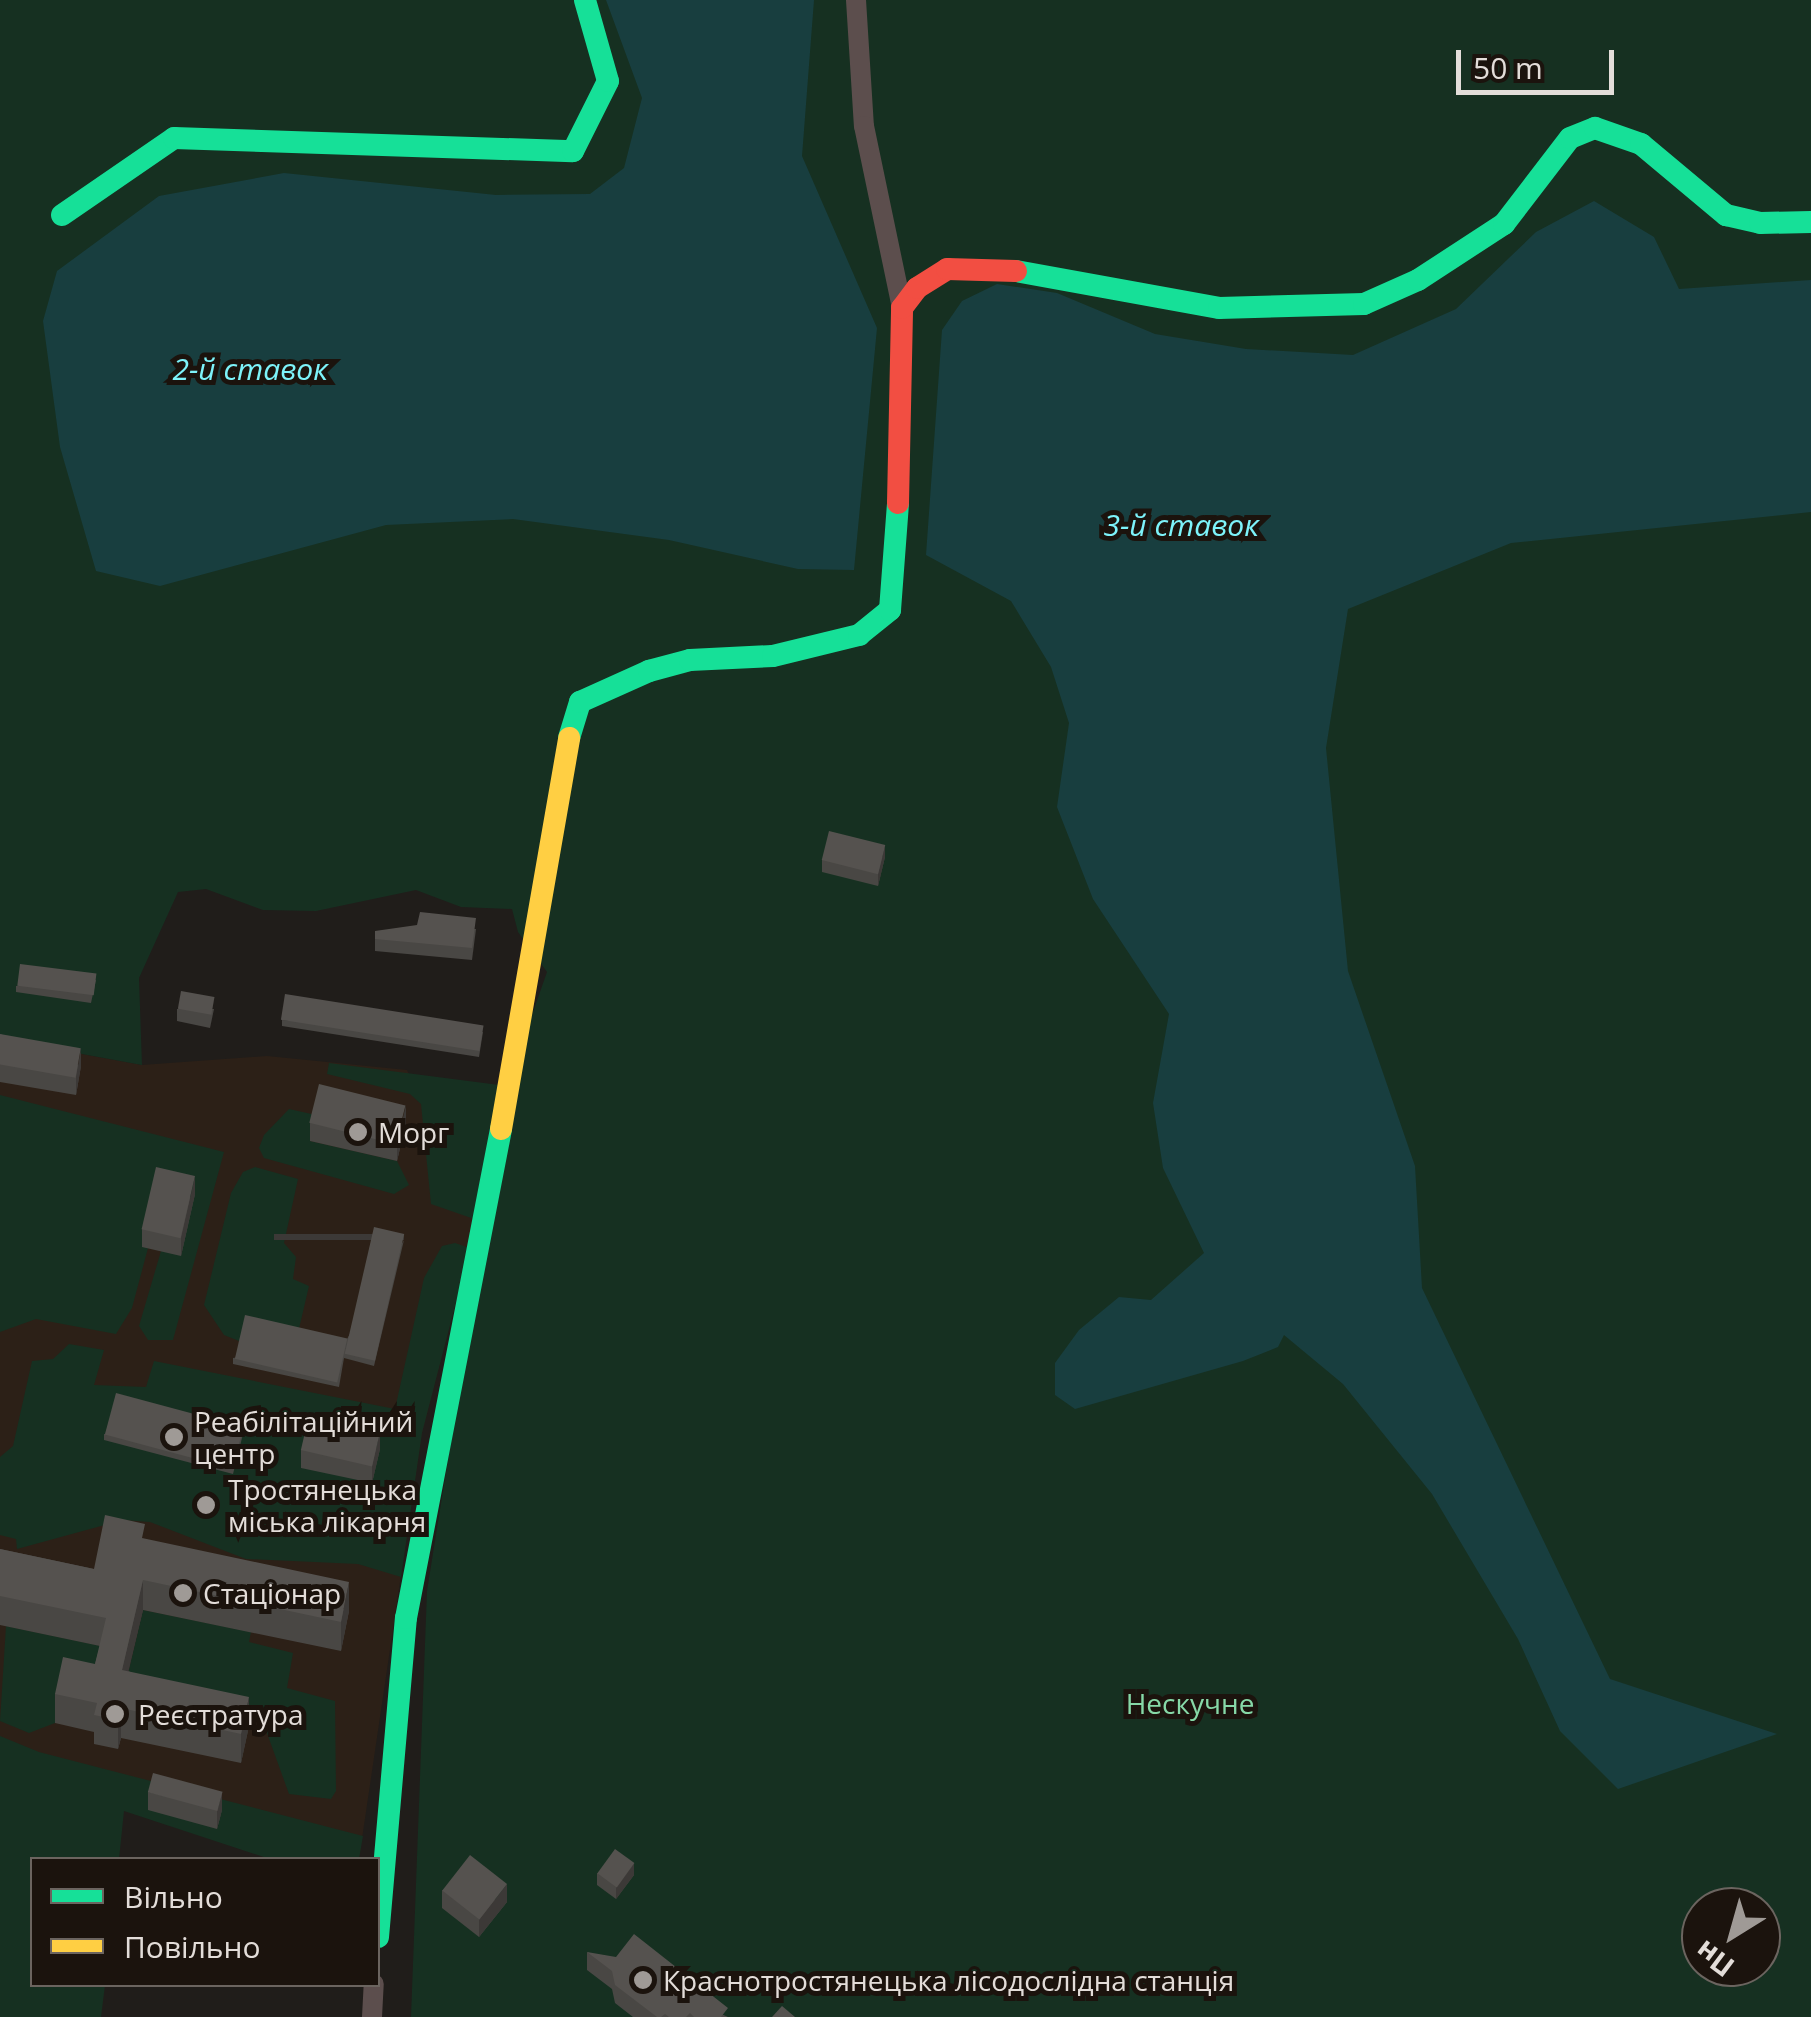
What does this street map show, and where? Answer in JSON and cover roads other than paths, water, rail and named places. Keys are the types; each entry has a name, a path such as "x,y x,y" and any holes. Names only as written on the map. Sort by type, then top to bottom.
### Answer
{"street":[{"path":"62,215 174,138 452,152 573,150 608,81 586,0"},
{"path":"380,1914 406,1618 517,1049 558,780 580,702 649,671 690,660 773,656 859,634 890,610 897,569 902,308 864,126 856,0"},
{"path":"902,308 947,269 990,268 1052,274 1135,297 1219,308 1364,304 1418,280 1504,224 1570,138 1596,128 1641,144 1726,215 1760,223 1811,222"},
{"path":"372,2017 374,1987"}],"water":[{"name":"2-й ставок","path":"606,0 814,0 802,156 877,328 854,570 798,569 669,540 513,519 386,525 160,586 96,571 60,447 43,321 57,271 159,196 284,173 496,195 590,194 624,168 642,98"},
{"name":"3-й ставок","path":"1594,201 1654,237 1679,289 1811,280 1811,512 1511,543 1348,609 1326,748 1348,971 1415,1166 1422,1288 1610,1679 1777,1734 1618,1789 1560,1731 1518,1639 1432,1494 1343,1384 1284,1335 1278,1347 1243,1361 1075,1409 1055,1395 1055,1363 1079,1330 1119,1297 1151,1300 1204,1253 1163,1168 1153,1103 1169,1014 1093,899 1057,807 1069,723 1051,667 1011,601 926,555 942,330 962,301 997,284 1057,293 1155,334 1246,349 1353,355 1456,309 1536,232"}],"place":[{"name":"Морг","path":"358,1132"},
{"name":"Реабілітаційний центр","path":"174,1437"},
{"name":"Тростянецька міська лікарня","path":"206,1505"},
{"name":"Стаціонар","path":"183,1593"},
{"name":"Реєстратура","path":"115,1714"},
{"name":"Краснотростянецька лісодослідна станція","path":"643,1980"}],"park label":[{"name":"Нескучне","path":"1190,1703"}]}
